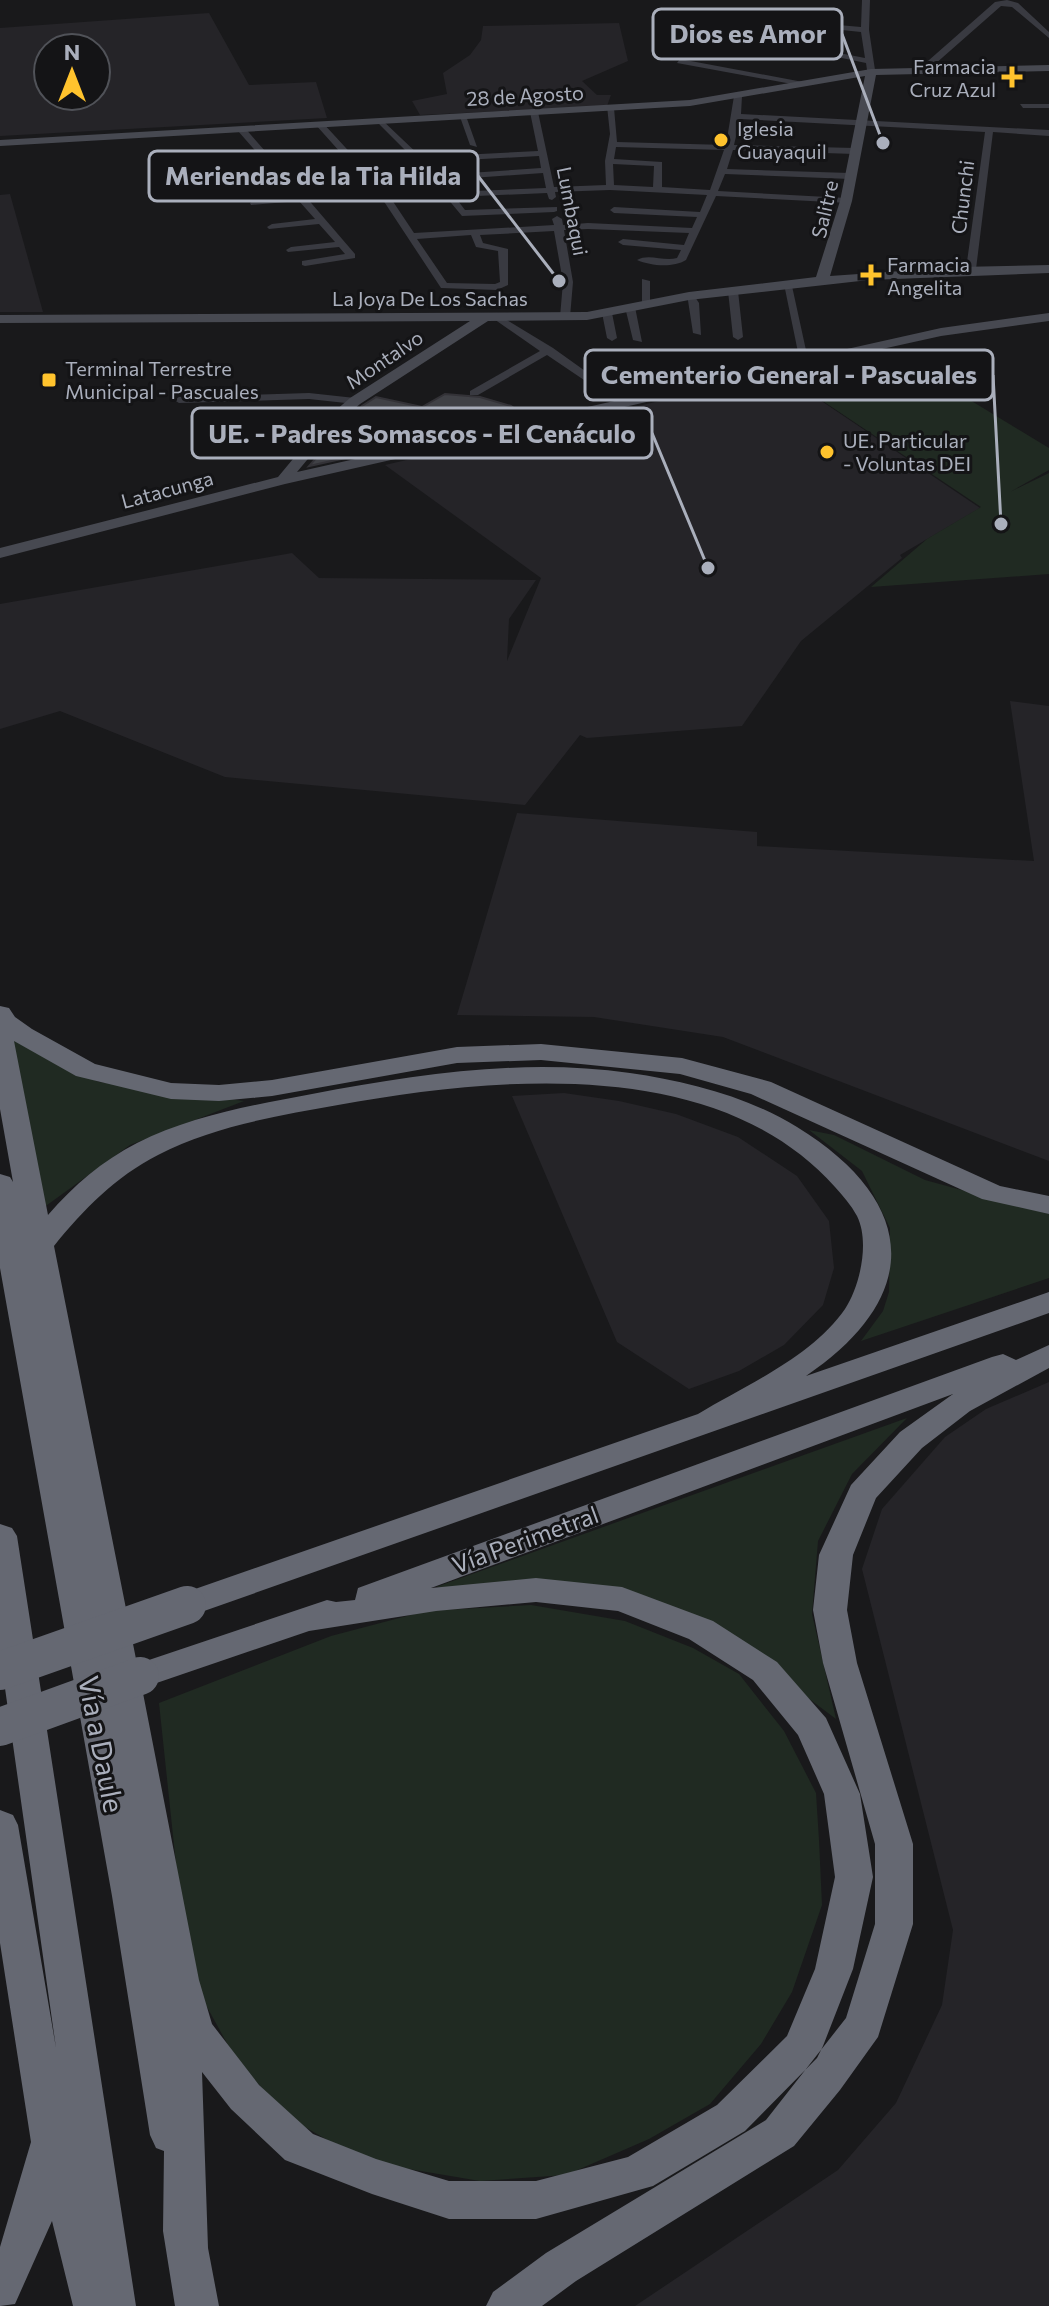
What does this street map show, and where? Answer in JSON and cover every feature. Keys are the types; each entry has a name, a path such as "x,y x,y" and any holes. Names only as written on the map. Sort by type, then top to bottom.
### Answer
{"highway":[{"path":"0,1014 5,1022 23,1035 86,1070 171,1091 219,1093 272,1088 457,1055 541,1052 682,1066 761,1088 992,1193 1049,1205"},
{"path":"0,1037 180,1980 194,2031 245,2097 299,2147 372,2176 449,2200 536,2200 638,2173 731,2118 803,2046 834,1969 854,1877 842,1794 813,1728 765,1671 701,1630 622,1599 536,1590 436,1599 310,1619"},
{"path":"41,1243 84,1190 130,1159 186,1132 236,1117 340,1097 484,1076 591,1077 664,1089 720,1103 768,1122 843,1174 874,1221 877,1265 857,1314 819,1352 705,1424"},
{"path":"2,1196 41,1243"},
{"name":"Vía a Daule","path":"2,1196 142,1949 197,2306"},
{"name":"Vía Perimetral","path":"0,1671 1049,1302"},
{"name":"Vía Perimetral","path":"0,1727 202,1654 310,1619 1049,1347"},
{"path":"508,2306 561,2267 780,2133 826,2078 864,2025 894,1924 894,1844 840,1663 830,1610 836,1555 862,1493 911,1440 959,1404 1049,1355"},
{"path":"0,1536 114,2306"},
{"path":"0,1825 51,2140 95,2306"},
{"path":"180,1980 187,2250"},
{"path":"0,2290 13,2269 34,2215 51,2140"}],"street":[{"name":"Salitre","path":"821,283 846,201 862,123 870,66 865,30 866,0"},
{"path":"923,70 998,4 1006,1 1015,5 1049,36"},
{"path":"702,15 865,30"},
{"path":"690,26 870,66"},
{"path":"680,61 803,84"},
{"name":"28 de Agosto","path":"0,143 690,103 803,84 870,66 923,70 1049,68"},
{"path":"642,260 678,261 687,248 714,192 737,116 738,96"},
{"path":"1023,106 1049,106"},
{"path":"610,108 614,134 609,161 610,187"},
{"name":"Lumbaqui","path":"534,112 560,227 568,282 565,317"},
{"path":"462,116 474,145"},
{"path":"737,116 1049,133"},
{"path":"381,121 437,178 462,213 554,209"},
{"path":"319,124 386,198 444,286 503,286 503,249 479,245 474,231"},
{"path":"241,129 351,257 305,263"},
{"name":"Chunchi","path":"971,269 989,130"},
{"path":"611,144 855,151"},
{"path":"354,163 543,153"},
{"path":"609,161 659,164 657,189"},
{"path":"437,178 547,170"},
{"path":"721,171 850,176"},
{"path":"386,198 610,187 846,201"},
{"path":"254,203 330,192"},
{"path":"614,210 704,215"},
{"path":"272,227 322,221"},
{"path":"413,236 560,227 696,231"},
{"path":"623,242 687,248"},
{"path":"291,250 342,244"},
{"name":"La Joya De Los Sachas","path":"0,319 565,317 607,313 647,303 733,291 971,269 1049,269"},
{"path":"645,281 647,303"},
{"path":"787,286 805,362"},
{"path":"733,291 738,337"},
{"path":"690,296 694,303 698,333"},
{"path":"630,307 638,340"},
{"path":"607,313 612,338"},
{"path":"490,317 549,350 625,403"},
{"name":"Montalvo","path":"283,480 332,421 355,401 490,317"},
{"name":"Latacunga","path":"0,553 283,480 805,362 941,332 1049,317"},
{"path":"474,393 549,350"},
{"path":"179,400 309,396 355,401"}],"shaded area":[{"path":"209,13 249,85 316,82 327,118 0,136 0,28"},
{"path":"619,23 628,61 582,81 597,95 611,95 607,106 420,115 412,101 447,94 443,73 470,55 481,40 483,26"},
{"path":"10,194 43,312 0,312 0,195"},
{"path":"886,349 1049,448 1049,470 1010,492 1049,473 1049,574 871,587 927,539 981,507 781,373 810,367 841,366 861,355"},
{"path":"780,373 980,508 900,555 902,558 801,641 742,726 587,738 580,735 525,805 225,777 60,711 0,729 0,604 292,553 319,578 536,580 509,619 507,661 541,578 385,465"},
{"path":"1010,701 1049,706 1049,1161 723,1037 594,1017 457,1015 517,813 757,832 757,846 1034,861"},
{"path":"5,1028 47,1059 99,1082 244,1101 130,1145 43,1208"},
{"path":"564,1093 676,1114 738,1137 797,1176 829,1221 834,1268 823,1305 784,1345 739,1371 689,1389 617,1342 512,1096"},
{"path":"809,1130 834,1135 925,1180 1049,1214 1049,1278 861,1341 883,1311 889,1292 890,1228 862,1171"},
{"path":"1049,1382 1049,2306 635,2306 838,2170 896,2103 942,2005 953,1930 862,1569 882,1509 945,1437 986,1409"},
{"path":"907,1418 852,1474 818,1541 812,1614 836,1719 704,1620 477,1587 436,1587"},
{"path":"531,1605 625,1621 693,1648 739,1674 784,1731 816,1793 822,1905 792,1992 761,2044 710,2104 649,2139 566,2175 480,2181 391,2166 329,2141 286,2116 234,2056 196,1987 183,1930 159,1703 331,1636 426,1611"}],"building":[{"path":"445,394 480,397 511,406 527,418 309,466 362,406 376,397 422,407"}],"place":[{"name":"Farmacia Cruz Azul","path":"1012,77"},
{"name":"Iglesia Guayaquil","path":"721,140"},
{"name":"Dios es Amor","path":"883,143"},
{"name":"Farmacia Angelita","path":"871,275"},
{"name":"Meriendas de la Tia Hilda","path":"559,281"},
{"name":"Terminal Terrestre Municipal - Pascuales","path":"49,380"},
{"name":"UE. Particular - Voluntas DEI","path":"827,452"},
{"name":"Cementerio General - Pascuales","path":"1001,524"},
{"name":"UE. - Padres Somascos - El Cenáculo","path":"708,568"}]}
